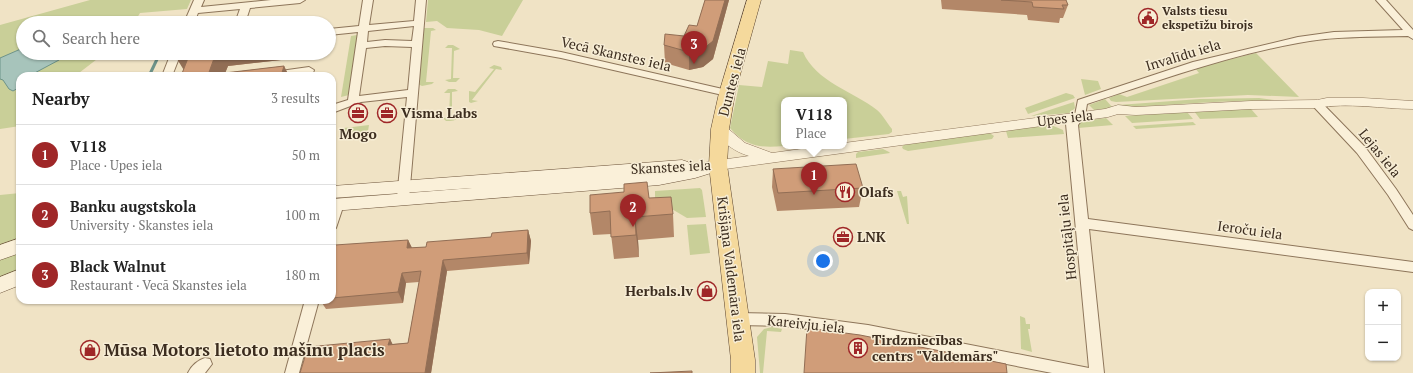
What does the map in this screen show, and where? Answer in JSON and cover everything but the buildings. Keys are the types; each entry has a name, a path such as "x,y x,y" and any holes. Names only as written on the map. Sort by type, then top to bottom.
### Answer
{"main road":[{"name":"Duntes iela","path":"718,165 720,129 727,93 754,0"},
{"name":"Skanstes iela","path":"336,200 404,192 659,180 718,165"},
{"name":"Krišjāņa Valdemāra iela","path":"718,165 743,360 743,373"},
{"path":"0,253 16,247"},
{"path":"0,285 16,279"}],"street":[{"path":"192,16 199,0"},
{"path":"195,10 300,0"},
{"path":"353,101 368,0"},
{"path":"404,192 407,144 421,0"},
{"path":"1381,0 1412,34"},
{"path":"242,16 246,5"},
{"path":"336,31 419,23"},
{"name":"Invalīdu iela","path":"1082,102 1197,64 1298,40 1334,35 1412,34"},
{"path":"361,46 385,43 417,44"},
{"name":"Vecā Skanstes iela","path":"498,44 561,55 727,93"},
{"path":"169,72 173,60"},
{"path":"336,107 353,101 413,93"},
{"name":"Hospitāļu iela","path":"1082,102 1080,116 1072,124 1097,373"},
{"name":"Upes iela","path":"847,147 1108,113 1112,110 1125,109 1136,111 1251,105 1317,104 1327,102 1363,102 1413,105"},
{"name":"Lejas iela","path":"1317,104 1361,150 1392,192 1413,225"},
{"path":"720,129 736,145 751,152 774,157"},
{"name":"Upes iela","path":"718,165 834,149"},
{"name":"Ieroču iela","path":"1082,223 1413,268"},
{"path":"292,373 311,304"},
{"name":"Kareivju iela","path":"738,319 785,320 868,331 1086,373"}],"green space":[{"path":"90,0 191,0 187,9 140,13 138,16 32,16"},
{"path":"428,0 523,0 502,36 479,30 447,28 437,21 426,22"},
{"path":"16,21 16,60 96,60 80,72 16,72 16,127 0,129 0,25"},
{"path":"422,28 433,28 436,30 431,31 426,82 434,82 432,84 422,86 418,84"},
{"path":"351,36 359,36 349,95 341,97"},
{"path":"448,45 453,45 460,49 454,51 453,78 460,78 456,82 449,82 445,80 451,79 452,48 445,48"},
{"path":"790,50 803,52 809,62 826,79 877,110 892,129 892,132 889,134 847,139 847,97 781,97 781,146 768,147 748,143 730,128 739,85 762,87 768,61 788,64"},
{"path":"1256,53 1299,97 1248,95 1116,102 1111,101 1109,98 1119,94 1127,97 1199,73 1195,68"},
{"path":"494,65 501,67 502,70 496,69 472,100 478,101 471,103 469,102 469,91 475,92 494,69 489,68"},
{"path":"1081,79 1098,81 1101,89 1085,95"},
{"path":"448,89 455,89 458,91 452,92 452,117 459,116 452,121 446,121 443,118 449,117 450,93 444,93"},
{"path":"1066,93 1073,95 1075,98 1028,114 1025,108"},
{"path":"1259,98 1274,100 1117,108 1118,105 1200,99"},
{"path":"1105,99 1113,108 1094,110 1089,105"},
{"path":"1074,102 1075,108 1070,113 1031,116"},
{"path":"1251,109 1258,117 1200,119 1194,111"},
{"path":"1187,112 1193,119 1132,123 1125,116"},
{"path":"1106,118 1113,125 1078,128 1078,123 1082,121"},
{"path":"1193,122 1196,125 1136,129 1133,126"},
{"path":"369,125 368,131 343,135 344,128"},
{"path":"1051,125 1063,130 1064,134 1008,138 1006,131 1008,129"},
{"path":"988,132 994,136 992,139 908,151 902,147 904,145"},
{"path":"883,149 890,153 856,158 856,154 858,152"},
{"path":"700,188 702,190 706,217 687,218 655,199 655,191"},
{"path":"897,191 901,191 903,197 907,196 909,224 907,224"},
{"path":"16,193 16,241 0,247 0,195"},
{"path":"706,224 710,253 690,255 687,225"},
{"path":"16,253 16,274 0,280 0,259"},
{"path":"1020,316 1025,318 1026,324 1030,324 1030,329 1028,329 1032,352 1021,349"},
{"path":"772,327 782,329 781,332 767,331 763,373 760,373 757,337 764,329"}],"water":[{"path":"16,51 16,60 59,60 36,72 16,72 16,89 13,91 9,89 3,80 0,79 0,58"}],"waterway":[{"path":"151,72 157,60"}],"place":[{"name":"Valsts tiesu ekspetīžu birojs","path":"1148,18"},
{"name":"Black Walnut","path":"694,64"},
{"name":"Mogo","path":"358,113"},
{"name":"Visma Labs","path":"387,113"},
{"name":"Olafs","path":"845,192"},
{"name":"V118","path":"814,195"},
{"name":"Banku augstskola","path":"633,227"},
{"name":"LNK","path":"843,237"},
{"name":"Herbals.lv","path":"707,291"},
{"name":"Tirdzniecības centrs \"Valdemārs\"","path":"858,348"},
{"name":"Mūsa Motors lietoto mašīnu placis","path":"90,350"}]}
